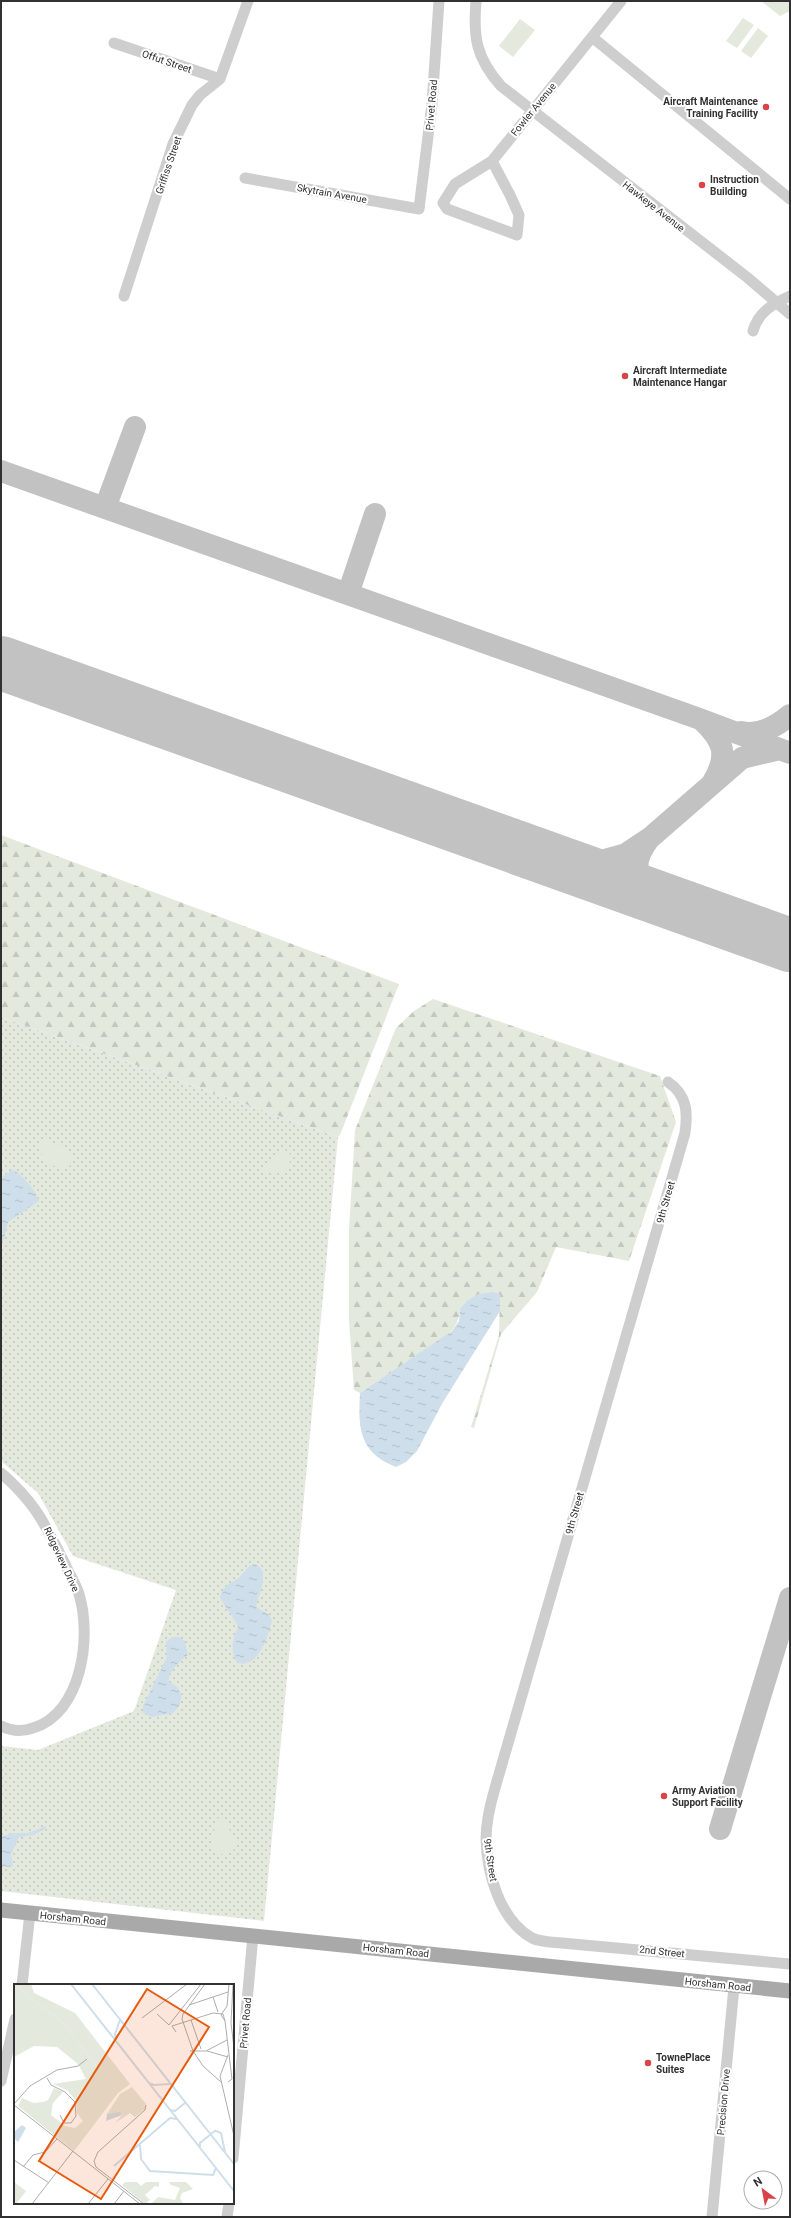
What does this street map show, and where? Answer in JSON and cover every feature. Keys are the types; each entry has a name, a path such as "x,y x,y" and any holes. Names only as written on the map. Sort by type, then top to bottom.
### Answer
{"main road":[{"name":"Horsham Road","path":"1,1910 253,1935 734,1987 790,1991"}],"street":[{"name":"Griffiss Street","path":"124,296 173,144 192,105 200,95 220,78 248,1"},
{"name":"Privet Road","path":"419,209 432,104 439,1"},
{"name":"Hawkeye Avenue","path":"476,1 474,36 478,52 486,69 501,86 531,111 748,278 776,303"},
{"name":"Fowler Avenue","path":"492,161 519,214 517,235 447,209 443,203 455,184 471,176 492,161 621,1"},
{"path":"592,37 790,199"},
{"name":"Offut Street","path":"114,43 220,78"},
{"name":"Skytrain Avenue","path":"245,178 419,209"},
{"path":"753,331 757,319 776,303 790,296"},
{"path":"776,303 790,314"},
{"name":"9th Street","path":"533,1938 511,1918 496,1892 487,1852 489,1815 497,1781 685,1133 687,1117 685,1102 677,1089 668,1082"},
{"name":"Ridgeview Drive","path":"1,1473 23,1492 44,1521 79,1594 85,1632 83,1657 73,1690 58,1713 45,1725 26,1730 8,1730 1,1726"},
{"path":"22,1984 30,1913"},
{"name":"Privet Road","path":"234,2147 253,1935"},
{"name":"2nd Street","path":"533,1938 562,1943 790,1964"},
{"name":"Precision Drive","path":"712,2217 734,1987"},
{"path":"1,2081 14,2023"},
{"path":"227,2217 229,2204"}],"green space":[{"path":"761,1 790,1 790,11 780,16"},
{"path":"743,18 754,25 737,48 726,41"},
{"path":"520,19 535,30 513,57 499,46"},
{"path":"758,28 768,36 751,58 741,51"},
{"path":"1,835 399,984 340,1135 338,1137 1,1017"},
{"path":"433,999 660,1076 676,1122 629,1261 556,1247 537,1292 501,1334 474,1428 471,1427 499,1335 500,1294 460,1309 456,1324 440,1341 360,1393 354,1390 349,1321 349,1230 355,1130 396,1028 414,1011"},
{"path":"1,1017 338,1137 264,1921 1,1891 1,1746 38,1750 134,1711 176,1590 73,1556 38,1493 1,1461"},
{"path":"46,1139 71,1152 73,1158 69,1167 60,1169 46,1162 38,1148 41,1142"},
{"path":"285,1150 291,1155 288,1170 275,1174 264,1172 265,1164 274,1160 280,1152"},
{"path":"220,1817 225,1820 236,1844 233,1851 225,1855 216,1853 211,1843 215,1821"}],"water":[{"path":"12,1170 20,1174 28,1183 38,1197 39,1201 8,1222 4,1239 1,1243 1,1178"},
{"path":"493,1292 500,1294 500,1311 443,1402 417,1451 406,1462 396,1467 384,1461 374,1454 363,1438 359,1406 360,1393 452,1331 459,1321 460,1309 467,1301 478,1294"},
{"path":"254,1564 262,1571 263,1577 256,1607 268,1614 272,1620 265,1642 259,1653 251,1661 244,1664 239,1663 233,1654 233,1640 238,1628 220,1597 227,1586"},
{"path":"172,1637 180,1637 185,1642 188,1655 175,1667 169,1678 169,1682 178,1688 180,1692 180,1704 173,1713 152,1717 143,1713 143,1706 167,1657 166,1642"},
{"path":"46,1826 46,1828 34,1835 19,1837 11,1855 13,1866 1,1866 1,1837 12,1833 28,1833"}],"taxiway":[{"path":"105,508 135,427"},
{"path":"1,471 697,718 790,753"},
{"path":"348,594 375,514"},
{"path":"1,656 13,667"},
{"path":"741,732 754,733 767,729 790,715"},
{"path":"702,720 715,735 722,749 721,764 713,782"},
{"path":"558,862 597,862 626,854 650,838 742,758 780,749"},
{"path":"649,839 643,847 640,855 638,869 639,875 654,897"},
{"path":"720,1829 790,1598"}],"runway":[{"path":"1,663 790,945"}],"place":[{"name":"Aircraft Maintenance Training Facility","path":"766,107"},
{"name":"Instruction Building","path":"702,185"},
{"name":"Aircraft Intermediate Maintenance Hangar","path":"625,376"},
{"name":"Army Aviation Support Facility","path":"664,1796"},
{"name":"TownePlace Suites","path":"648,2063"}]}
